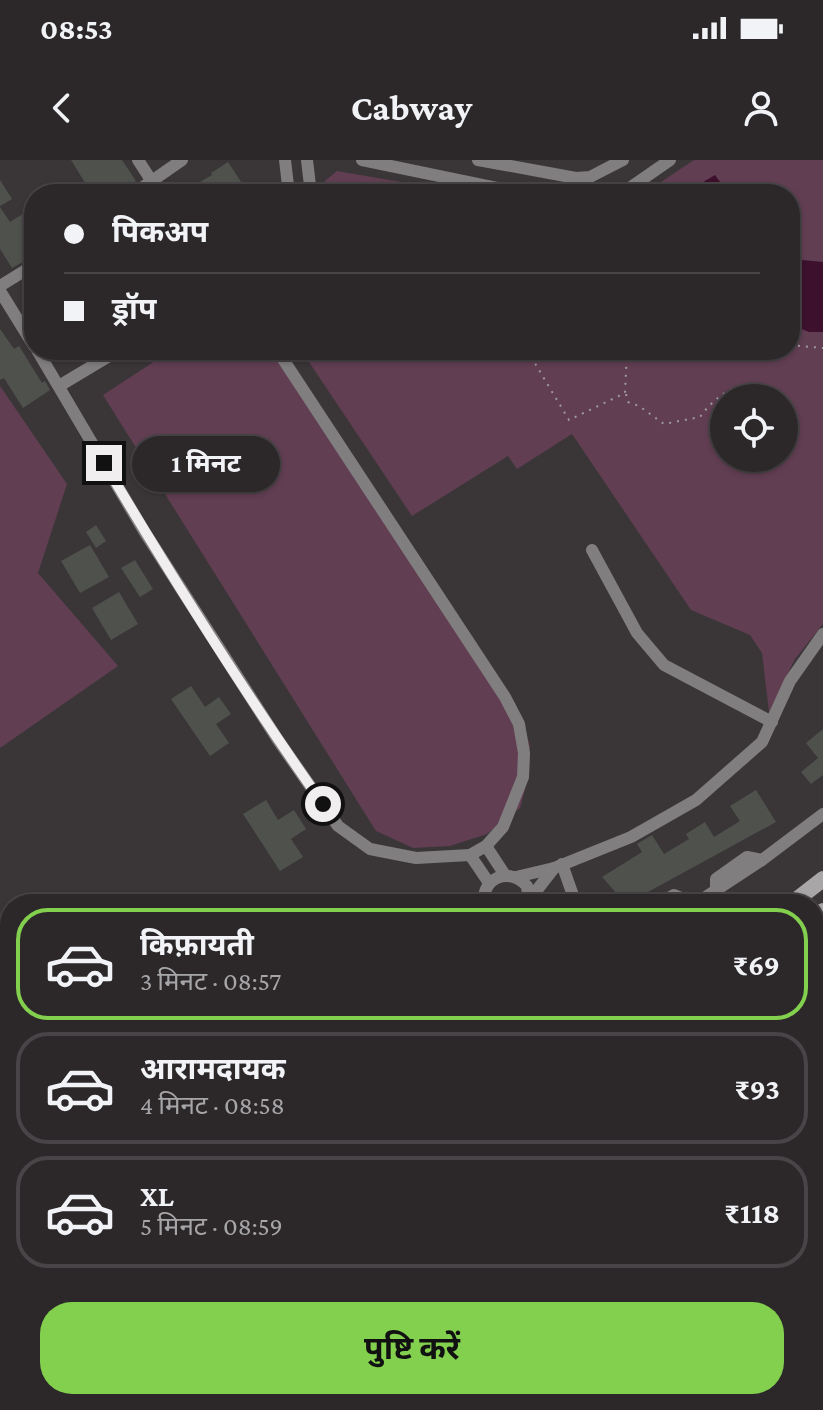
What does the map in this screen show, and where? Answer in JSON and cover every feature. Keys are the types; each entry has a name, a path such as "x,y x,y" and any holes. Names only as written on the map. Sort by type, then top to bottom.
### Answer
{"street":[{"path":"138,160 151,180"},
{"path":"146,184 182,160"},
{"path":"285,160 288,184"},
{"path":"307,160 310,184"},
{"path":"362,160 478,184"},
{"path":"478,160 576,178 590,177 623,160"},
{"path":"635,184 670,160"},
{"path":"24,272 0,288 24,329"},
{"path":"43,360 152,544 278,740 338,826 370,849 416,858 470,855 486,846 503,827 523,777 524,753 519,724 505,697 284,360"},
{"path":"59,386 102,360"},
{"path":"592,550 637,633 664,665 772,722"},
{"path":"489,883 558,866 631,837 696,800 762,742 790,681 823,634"},
{"path":"712,894 716,892 716,879 747,857 762,860 823,814"},
{"path":"486,846 511,876 527,886 528,894"},
{"path":"470,855 489,883"},
{"path":"536,894 558,866"},
{"path":"558,866 571,894"},
{"path":"804,894 823,879"},
{"path":"485,894 489,883"}],"path":[{"path":"800,346 823,348"},
{"path":"533,360 569,420 625,393"},
{"path":"627,360 625,393 628,402 664,424 700,417 710,403"}],"shaded area":[{"path":"694,160 823,160 823,624 795,659 769,712 762,653 750,635 691,610 572,434 517,469 508,456 412,516 308,360 800,360 800,184 658,184"},
{"path":"337,171 413,184 325,184"},
{"path":"715,175 722,184 700,184"},
{"path":"800,258 823,262 823,332 800,328"},
{"path":"157,360 279,360 523,722 530,746 529,775 520,808 487,834 450,846 413,848 376,831 103,395"},
{"path":"0,386 67,484 38,573 118,666 0,748"}],"building":[{"path":"71,160 122,160 136,181 132,184 86,184"},
{"path":"228,162 242,184 196,184"},
{"path":"0,180 12,199 0,206"},
{"path":"0,207 10,222 24,213 24,261 12,268 0,249"},
{"path":"0,329 14,349 19,346 24,360 28,360 50,390 23,408 4,378 0,380"},
{"path":"96,525 106,541 96,548 86,532"},
{"path":"90,545 109,577 80,593 61,561"},
{"path":"135,560 153,589 140,597 121,568"},
{"path":"119,592 138,624 111,640 92,608"},
{"path":"191,686 205,707 219,697 231,714 216,724 229,743 210,756 171,699"},
{"path":"823,729 823,775 811,784 801,772 818,758 806,743"},
{"path":"756,790 776,822 644,894 617,894 602,877 642,852 637,844 652,835 664,854 689,839 686,834 705,822 714,837 740,821 730,806"},
{"path":"266,800 278,820 294,810 306,829 291,839 303,857 280,871 243,814"}],"route":[{"path":"104,463 261,714 323,804"}]}
